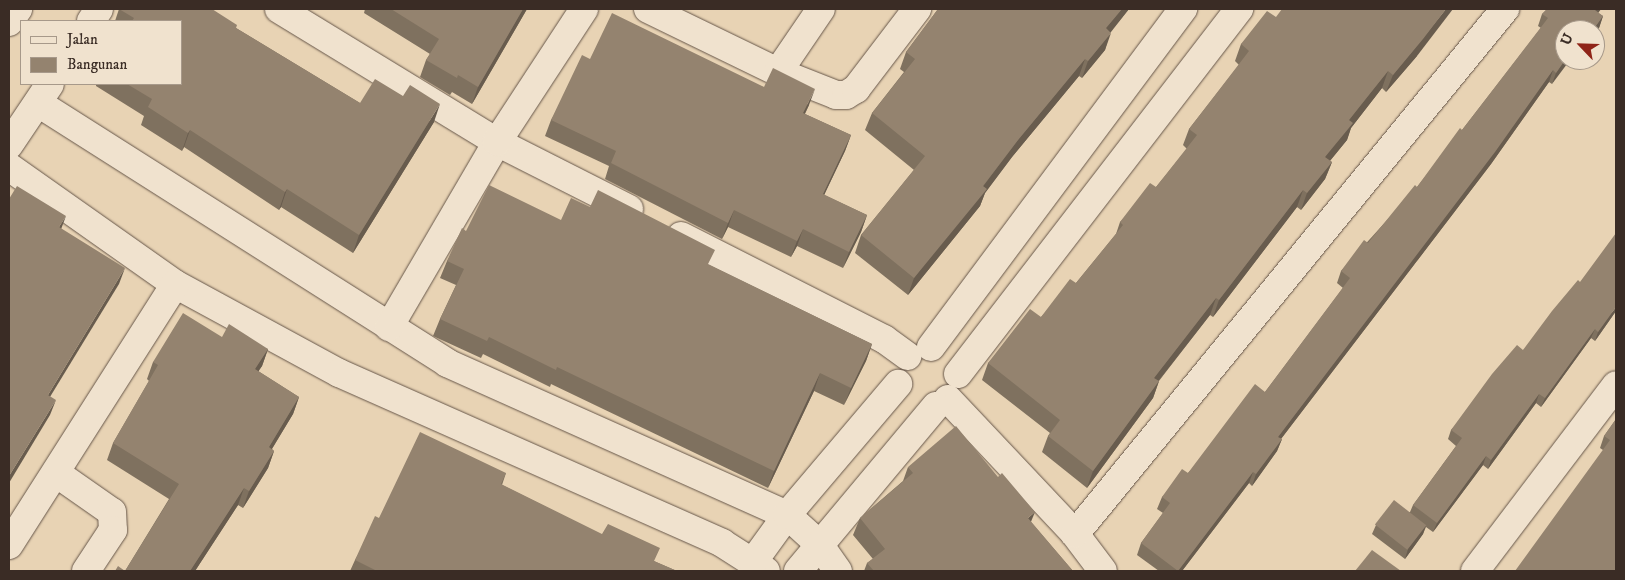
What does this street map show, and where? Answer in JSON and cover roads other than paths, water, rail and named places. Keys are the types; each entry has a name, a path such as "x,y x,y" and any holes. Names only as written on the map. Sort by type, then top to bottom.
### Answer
{"street":[{"path":"9,22 18,9"},
{"path":"91,20 99,9"},
{"path":"389,327 497,142 584,9"},
{"path":"648,9 778,72 836,95 846,95 856,89 918,9"},
{"path":"778,72 821,9"},
{"path":"9,167 175,284 339,373 722,543 760,566 787,515 898,384 899,367 919,351 1183,9"},
{"path":"958,374 1238,9"},
{"path":"1075,534 1505,9"},
{"path":"298,13 497,142 884,339 919,351 944,352 954,361 958,374 956,388 819,544 798,571"},
{"path":"9,145 44,93 389,327 447,363 787,515 819,544 838,571"},
{"path":"9,546 175,284"},
{"path":"898,384 910,402 923,407 942,402"},
{"path":"1475,571 1616,386"},
{"path":"942,402 1075,534 1103,571"},
{"path":"56,473 112,512 113,530 86,571"}]}
